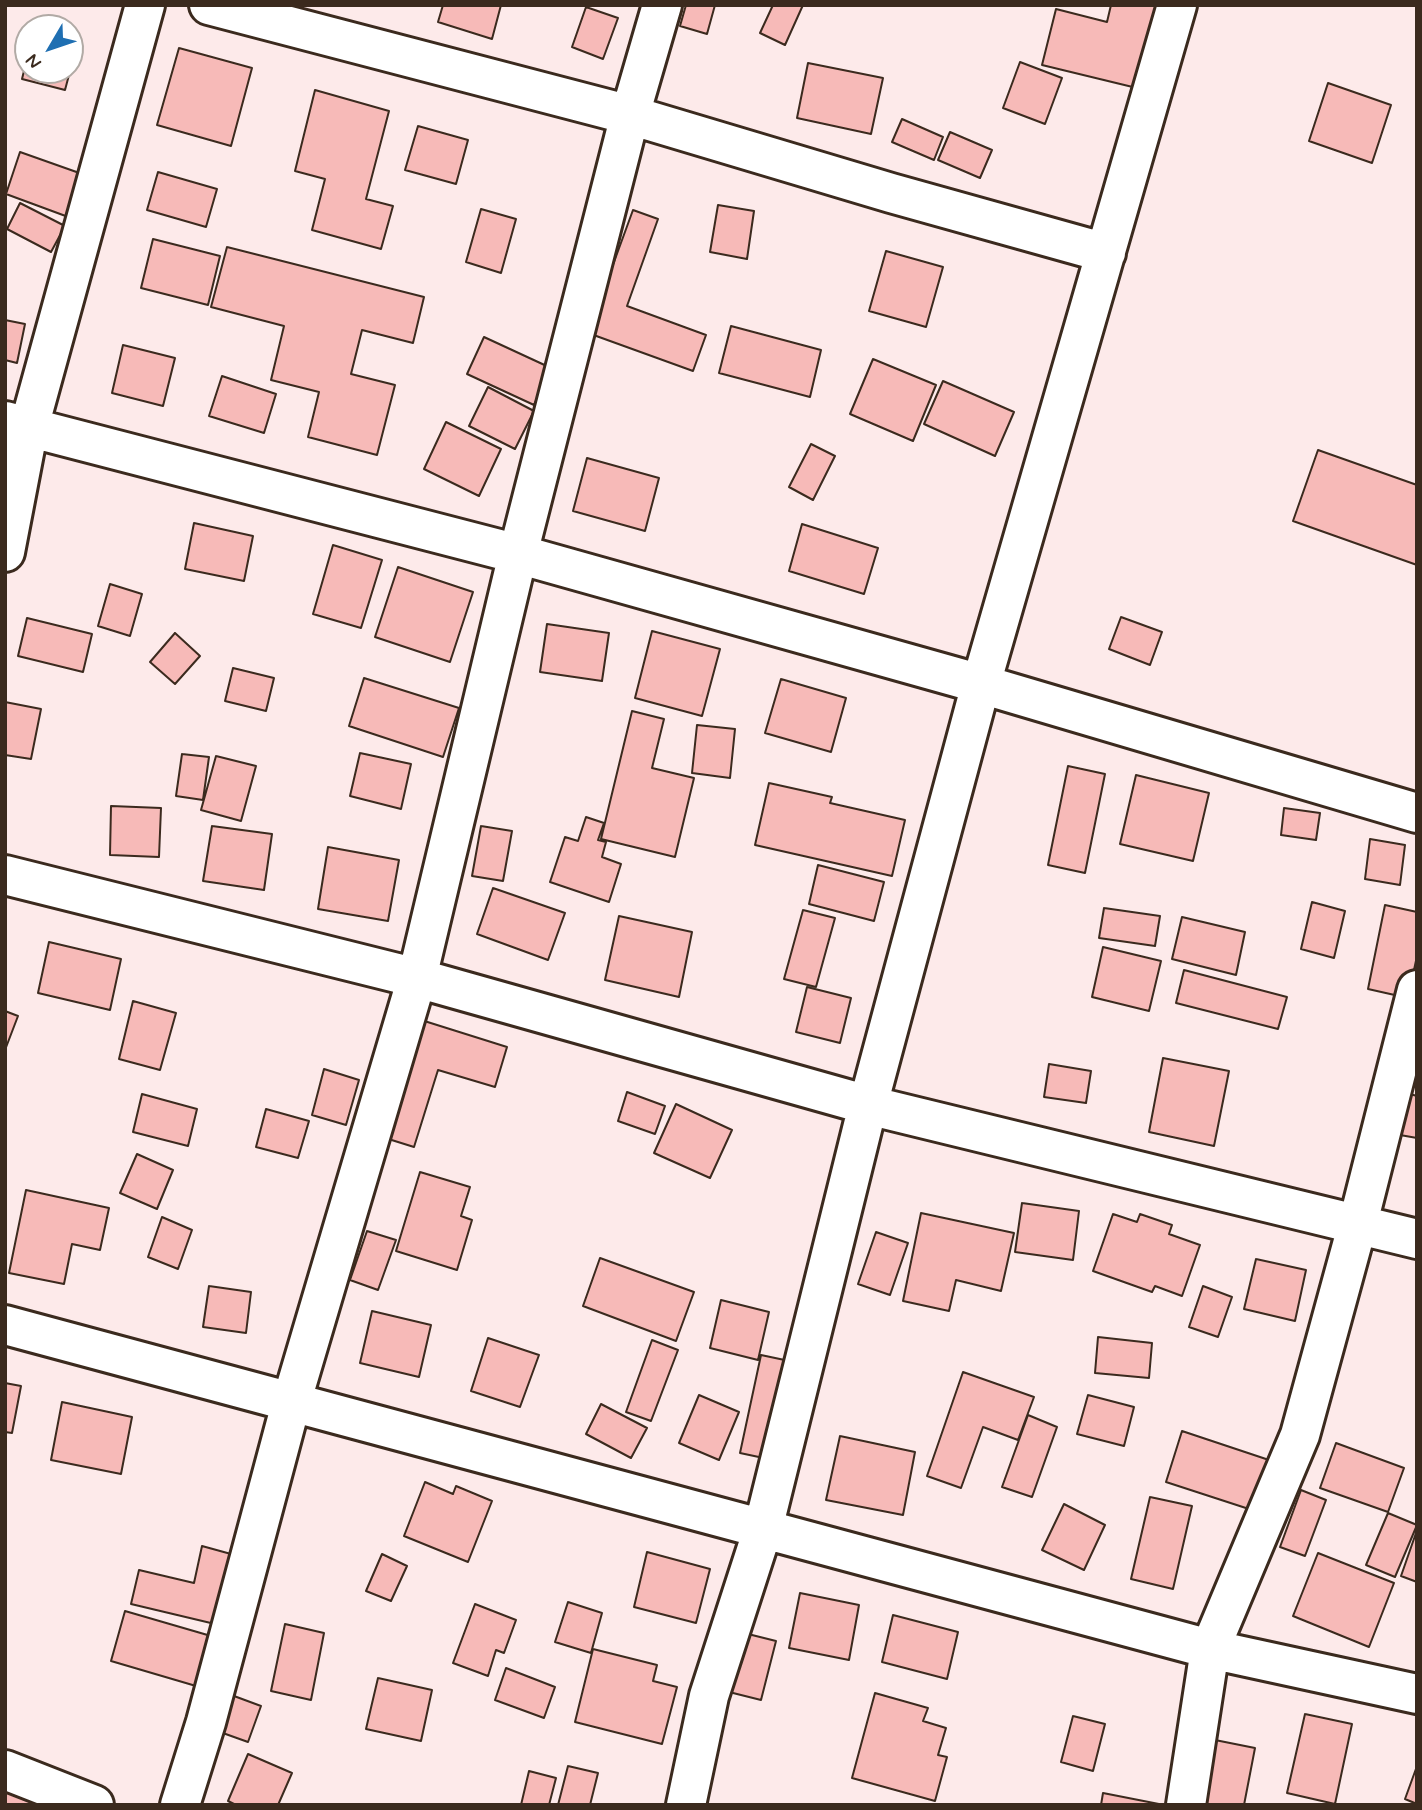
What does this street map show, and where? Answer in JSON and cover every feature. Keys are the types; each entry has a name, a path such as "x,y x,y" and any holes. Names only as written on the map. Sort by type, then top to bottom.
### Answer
{"street":[{"path":"5,552 17,424 145,5"},
{"path":"209,5 630,115 1106,253"},
{"path":"180,1805 206,1722 292,1400 417,978 518,554 630,115 662,5"},
{"path":"685,1805 709,1696 763,1529 867,1105 981,684 1177,5"},
{"path":"17,424 518,554 981,684 1417,813"},
{"path":"5,875 417,978 867,1105 1417,1239"},
{"path":"1186,1805 1210,1649 1300,1435 1358,1223 1417,990"},
{"path":"5,1325 1210,1649 1417,1694"},
{"path":"5,1770 94,1805"}],"building":[{"path":"443,5 501,5 492,39 438,22"},
{"path":"686,5 715,5 707,34 680,26"},
{"path":"773,5 803,5 785,45 760,33"},
{"path":"1111,5 1165,5 1145,90 1042,65 1056,9 1107,22"},
{"path":"586,7 618,18 603,59 572,47"},
{"path":"179,48 252,68 231,146 157,125"},
{"path":"1020,62 1062,78 1045,124 1003,108"},
{"path":"808,63 883,78 871,134 797,118"},
{"path":"1328,83 1391,105 1372,163 1309,141"},
{"path":"42,84 67,84 65,90"},
{"path":"315,90 389,111 366,199 393,206 381,249 312,230 325,179 295,171"},
{"path":"902,119 943,137 934,160 892,142"},
{"path":"418,126 468,140 456,184 405,170"},
{"path":"950,132 992,150 980,178 938,160"},
{"path":"20,152 85,175 71,218 6,194"},
{"path":"158,172 217,189 206,227 147,210"},
{"path":"20,203 65,226 51,252 7,229"},
{"path":"718,205 754,211 747,259 710,252"},
{"path":"481,209 516,219 501,273 466,262"},
{"path":"633,210 658,219 627,306 706,335 693,371 588,333"},
{"path":"153,239 220,256 208,305 141,288"},
{"path":"227,247 424,297 413,343 362,330 351,374 395,385 377,455 308,437 319,392 271,380 284,326 211,307"},
{"path":"886,251 943,267 926,327 869,311"},
{"path":"5,320 25,324 17,363 5,360"},
{"path":"731,326 821,350 810,397 719,373"},
{"path":"484,337 551,368 534,405 467,374"},
{"path":"123,345 175,358 163,406 112,393"},
{"path":"873,359 936,385 913,441 850,414"},
{"path":"222,376 276,394 264,433 209,416"},
{"path":"943,381 1014,412 995,456 924,424"},
{"path":"488,387 534,411 515,449 469,426"},
{"path":"446,422 501,449 479,496 424,469"},
{"path":"811,444 835,456 813,500 789,487"},
{"path":"1318,450 1417,485 1417,565 1293,521"},
{"path":"587,458 659,478 645,531 573,511"},
{"path":"194,523 253,536 244,581 185,569"},
{"path":"802,524 878,548 864,594 789,571"},
{"path":"333,545 382,560 361,628 313,614"},
{"path":"398,567 473,592 450,662 375,637"},
{"path":"110,584 142,594 130,636 98,626"},
{"path":"1121,617 1162,632 1150,665 1109,649"},
{"path":"27,618 92,634 83,672 18,656"},
{"path":"547,624 609,633 602,681 540,672"},
{"path":"652,631 720,649 702,716 635,698"},
{"path":"175,633 200,656 175,684 150,662"},
{"path":"233,668 274,678 266,711 225,701"},
{"path":"364,678 459,708 443,757 349,726"},
{"path":"781,679 846,698 831,752 765,733"},
{"path":"5,702 41,709 31,759 5,755"},
{"path":"632,711 664,719 652,768 694,778 675,857 601,839"},
{"path":"697,725 735,729 730,778 692,773"},
{"path":"360,753 411,764 401,809 350,796"},
{"path":"182,754 209,757 203,800 176,796"},
{"path":"216,756 256,766 241,821 201,810"},
{"path":"1068,766 1105,774 1085,873 1048,865"},
{"path":"1136,775 1209,793 1193,861 1120,844"},
{"path":"769,783 832,797 830,803 905,820 892,876 755,845"},
{"path":"111,806 161,808 159,857 110,855"},
{"path":"1284,808 1320,813 1316,840 1281,835"},
{"path":"586,817 604,823 598,840 606,842 602,857 621,864 609,902 550,882 565,837 578,841"},
{"path":"212,826 272,834 264,890 203,881"},
{"path":"481,826 512,831 503,881 472,876"},
{"path":"1370,839 1405,845 1400,885 1365,879"},
{"path":"328,847 399,860 388,921 318,909"},
{"path":"818,865 884,882 874,921 809,904"},
{"path":"493,888 565,913 548,960 477,934"},
{"path":"1312,902 1345,911 1334,958 1301,949"},
{"path":"1385,905 1417,912 1417,956 1408,998 1368,989"},
{"path":"1104,908 1160,916 1155,946 1099,938"},
{"path":"803,910 835,918 816,987 784,979"},
{"path":"619,916 692,932 679,997 605,980"},
{"path":"1182,917 1245,932 1236,975 1172,959"},
{"path":"49,942 121,959 110,1010 38,993"},
{"path":"1103,947 1161,961 1149,1011 1092,997"},
{"path":"1184,970 1287,997 1278,1029 1176,1003"},
{"path":"807,987 851,998 840,1043 796,1032"},
{"path":"133,1001 176,1013 160,1070 119,1059"},
{"path":"5,1011 18,1016 5,1050"},
{"path":"418,1019 507,1047 495,1087 438,1070 414,1147 382,1137"},
{"path":"1163,1058 1229,1071 1214,1146 1149,1132"},
{"path":"1049,1064 1091,1071 1086,1103 1044,1097"},
{"path":"324,1069 359,1080 346,1125 312,1115"},
{"path":"627,1092 665,1106 655,1134 618,1121"},
{"path":"142,1094 197,1109 188,1146 133,1132"},
{"path":"1410,1094 1417,1096 1417,1138 1400,1135"},
{"path":"676,1104 732,1130 710,1178 654,1153"},
{"path":"266,1109 309,1121 298,1158 256,1147"},
{"path":"137,1154 173,1170 157,1209 120,1193"},
{"path":"420,1172 470,1187 461,1216 472,1220 457,1270 396,1251"},
{"path":"26,1190 109,1208 100,1250 72,1244 64,1284 9,1273"},
{"path":"1022,1203 1079,1211 1073,1260 1015,1252"},
{"path":"921,1213 1014,1233 1001,1291 956,1280 949,1311 903,1301"},
{"path":"1113,1214 1137,1222 1140,1214 1172,1225 1169,1234 1200,1245 1182,1296 1155,1286 1152,1292 1093,1271"},
{"path":"162,1217 192,1230 178,1269 148,1257"},
{"path":"367,1231 396,1240 378,1290 350,1280"},
{"path":"876,1232 908,1243 890,1295 858,1284"},
{"path":"600,1258 694,1292 676,1341 583,1306"},
{"path":"1256,1259 1306,1270 1295,1321 1244,1309"},
{"path":"209,1286 251,1292 246,1333 203,1327"},
{"path":"1203,1286 1232,1297 1218,1337 1189,1327"},
{"path":"721,1300 769,1312 758,1360 710,1348"},
{"path":"372,1311 431,1325 419,1377 360,1363"},
{"path":"1098,1337 1152,1343 1149,1378 1095,1373"},
{"path":"488,1338 539,1355 520,1407 471,1391"},
{"path":"652,1340 678,1350 651,1421 626,1412"},
{"path":"761,1355 794,1362 773,1460 740,1453"},
{"path":"963,1372 1034,1397 1018,1440 983,1427 961,1488 927,1476"},
{"path":"5,1383 21,1386 12,1433 5,1432"},
{"path":"699,1395 739,1412 719,1460 679,1443"},
{"path":"1088,1395 1134,1407 1124,1446 1077,1434"},
{"path":"62,1402 132,1417 121,1474 51,1460"},
{"path":"601,1404 647,1428 631,1458 586,1434"},
{"path":"1028,1415 1057,1427 1032,1497 1002,1487"},
{"path":"1182,1431 1269,1460 1252,1510 1166,1482"},
{"path":"840,1436 915,1452 903,1515 826,1500"},
{"path":"1336,1443 1404,1468 1388,1512 1320,1488"},
{"path":"425,1482 453,1494 456,1486 492,1501 468,1562 404,1536"},
{"path":"1301,1490 1326,1500 1305,1556 1280,1547"},
{"path":"1150,1497 1192,1506 1173,1589 1131,1579"},
{"path":"1064,1504 1105,1525 1084,1570 1042,1550"},
{"path":"1388,1513 1417,1525 1395,1577 1366,1565"},
{"path":"1417,1533 1417,1582 1401,1576"},
{"path":"202,1546 231,1554 215,1624 131,1604 139,1570 194,1583"},
{"path":"647,1552 710,1569 696,1623 634,1607"},
{"path":"1318,1553 1394,1583 1369,1647 1293,1616"},
{"path":"382,1554 407,1566 391,1601 366,1591"},
{"path":"800,1593 859,1605 849,1660 789,1648"},
{"path":"568,1602 602,1613 591,1653 555,1642"},
{"path":"475,1604 516,1620 504,1653 496,1650 488,1676 453,1663"},
{"path":"125,1611 211,1636 196,1686 111,1661"},
{"path":"893,1615 958,1632 947,1679 882,1662"},
{"path":"285,1624 324,1633 311,1700 271,1691"},
{"path":"744,1633 776,1641 761,1700 729,1692"},
{"path":"593,1649 657,1665 653,1681 677,1687 662,1744 575,1722"},
{"path":"506,1668 555,1687 544,1718 495,1700"},
{"path":"378,1678 432,1690 421,1741 366,1729"},
{"path":"875,1693 928,1708 923,1721 946,1728 938,1755 947,1757 935,1801 852,1778"},
{"path":"234,1696 261,1706 248,1742 220,1732"},
{"path":"1305,1714 1352,1724 1335,1804 1287,1793"},
{"path":"1073,1716 1105,1724 1093,1771 1061,1762"},
{"path":"1205,1738 1255,1748 1244,1805 1192,1805"},
{"path":"248,1754 292,1773 278,1805 236,1805 228,1801"},
{"path":"568,1766 598,1773 590,1805 558,1805"},
{"path":"1417,1766 1417,1804 1405,1799"},
{"path":"529,1771 556,1778 549,1805 521,1805"},
{"path":"5,1789 59,1805 5,1805"},
{"path":"1103,1793 1164,1805 1101,1805"}]}
